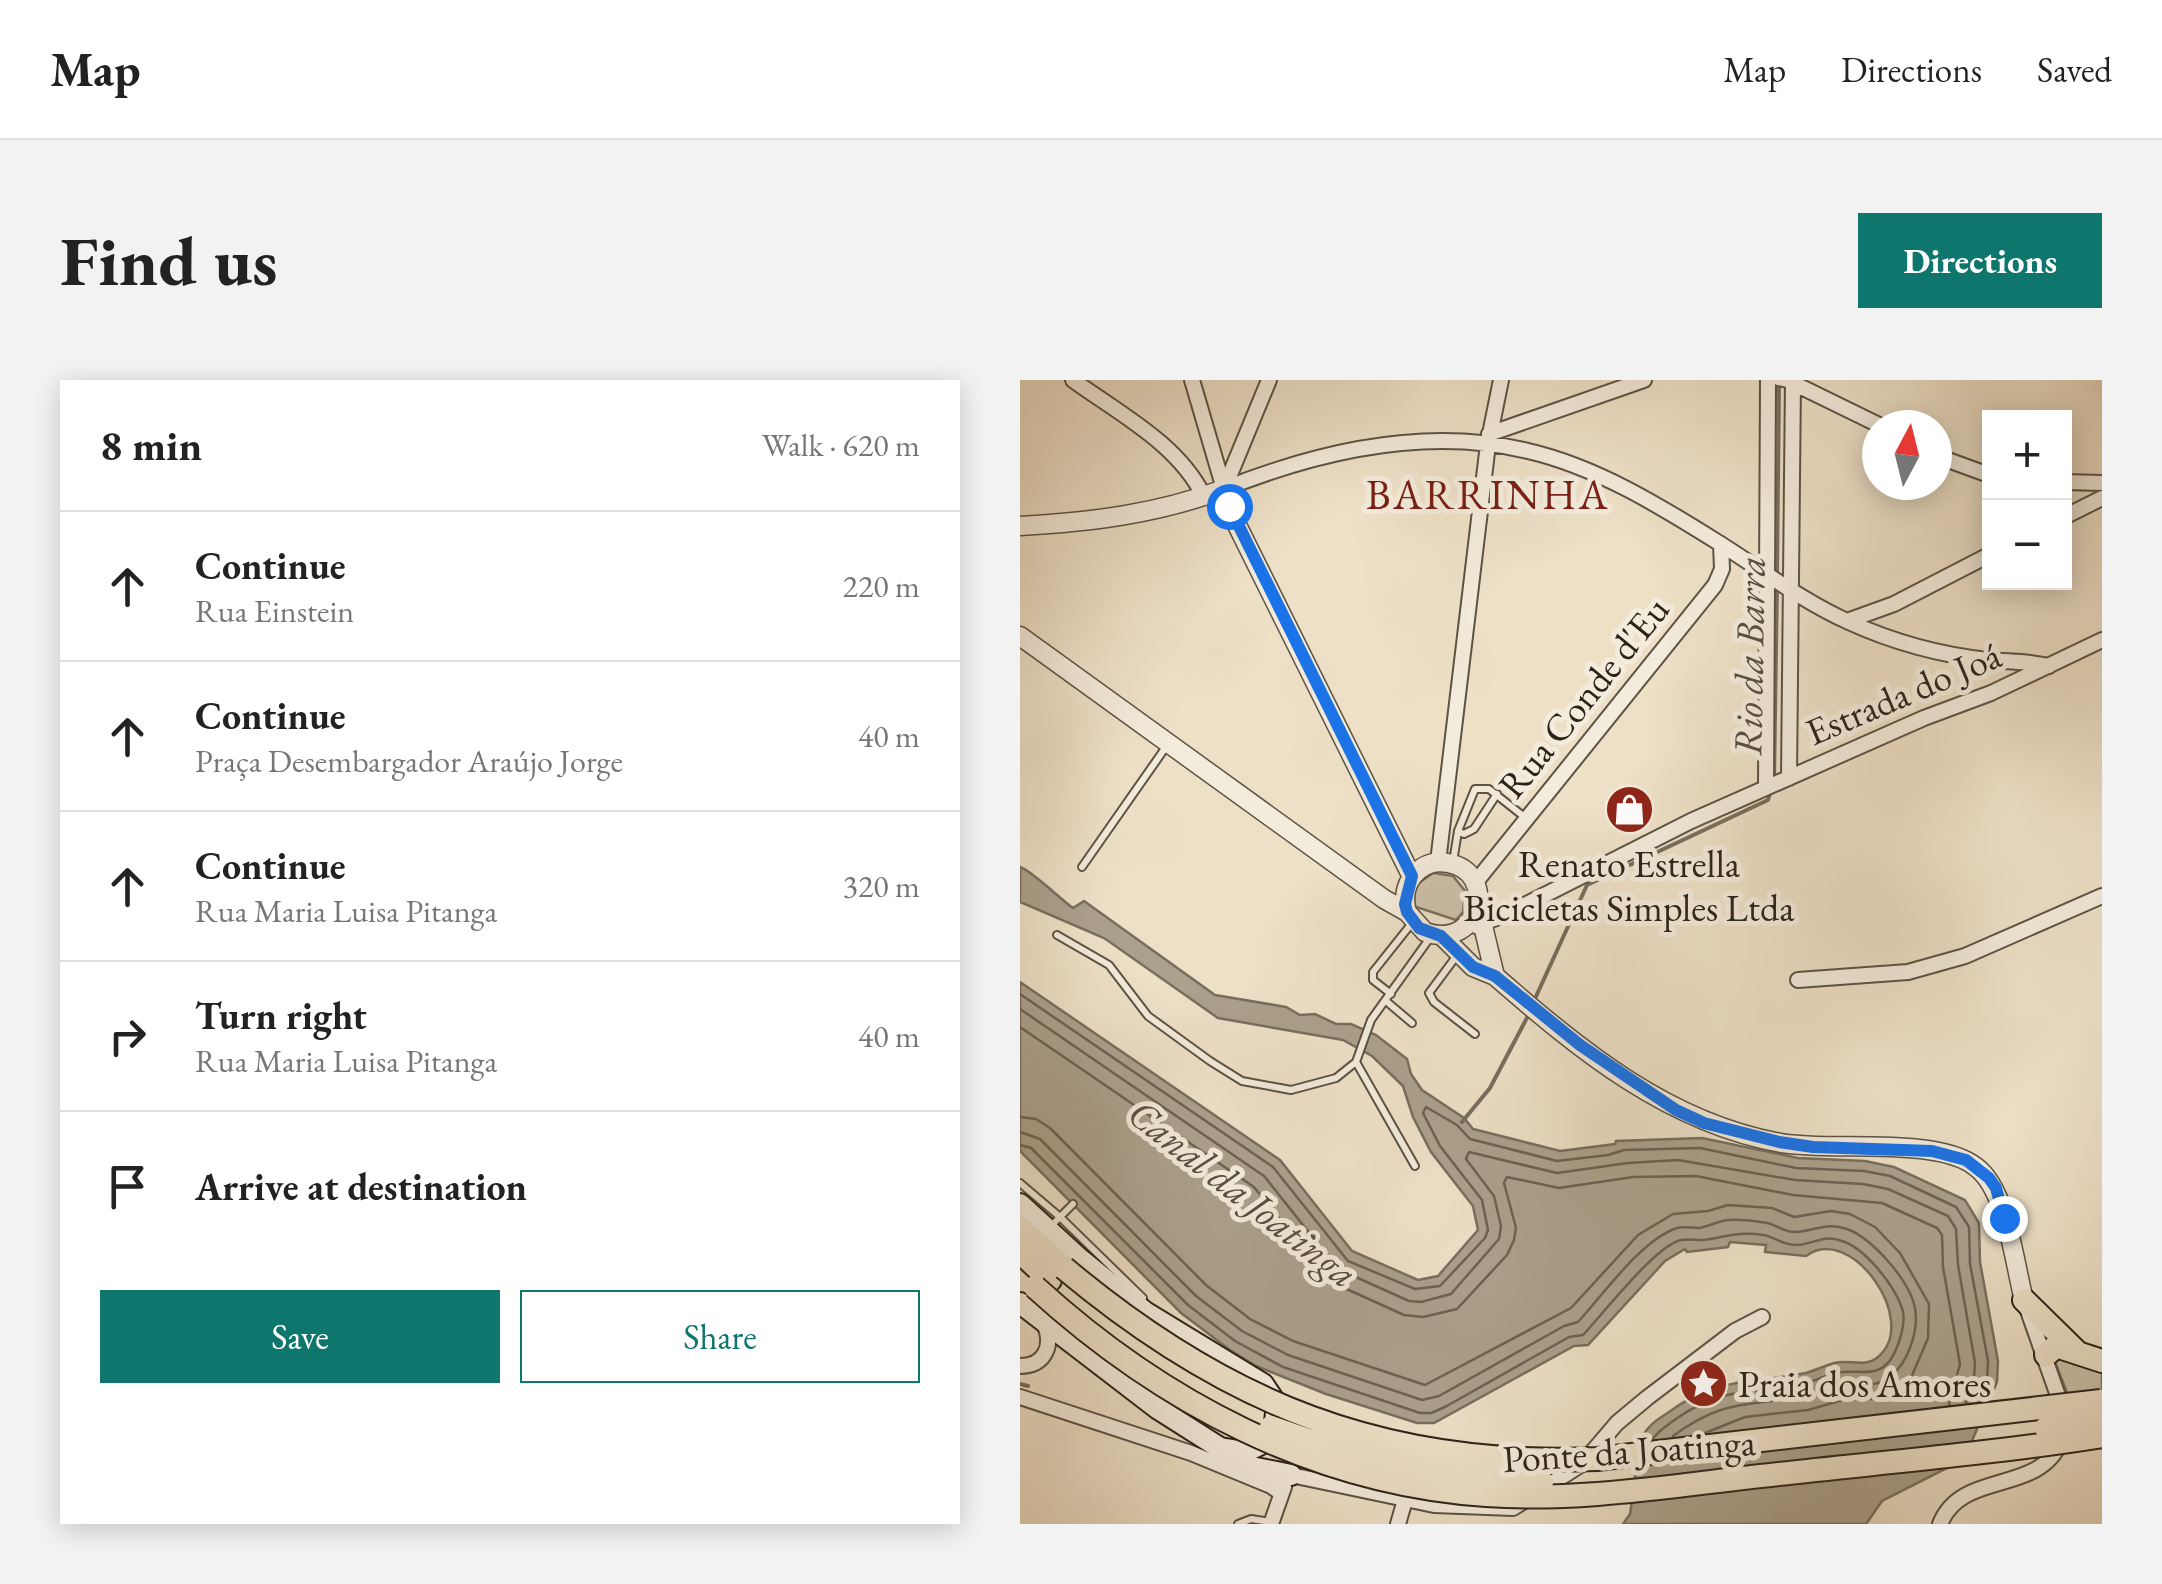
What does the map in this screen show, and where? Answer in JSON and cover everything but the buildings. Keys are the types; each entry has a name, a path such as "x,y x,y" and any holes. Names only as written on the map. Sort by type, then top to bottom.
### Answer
{"highway":[{"path":"1020,1228 1038,1282"},
{"name":"Ponte da Joatinga","path":"1020,1252 1038,1282 1093,1339 1135,1369 1246,1432 1362,1474 1454,1493 1584,1496 2102,1436"},
{"name":"Ponte da Joatinga","path":"1038,1282 1280,1406 1349,1431 1424,1450 1544,1461 1597,1458 2102,1401"},
{"name":"Ponte da Joatinga","path":"1038,1282 1198,1392 1258,1422 1383,1464 1445,1474 1546,1482 1636,1476 2102,1419"},
{"path":"2024,1300 2077,1352"},
{"path":"2046,1356 2056,1346 2102,1361"}],"main road":[{"path":"1020,1204 1054,1223 1114,1288 1176,1332 1263,1384 1276,1405 1274,1430 1267,1440 1245,1452 1220,1448"},
{"path":"1038,1282 1044,1323 1157,1408 1250,1467 1286,1484"}],"street":[{"path":"1072,380 1161,444 1192,472 1204,496"},
{"path":"1192,380 1234,517 1412,876"},
{"path":"1224,489 1269,380"},
{"path":"1020,526 1094,522 1153,511 1303,460 1354,448 1488,439 1644,380"},
{"path":"1768,380 1787,778"},
{"path":"1768,787 1788,381 1862,417"},
{"path":"1445,863 1488,439 1497,384"},
{"path":"1488,439 1560,460 1622,486 1848,622 1912,646 2048,666"},
{"path":"1952,461 1982,472"},
{"path":"2072,484 2102,483"},
{"path":"2072,513 2102,498"},
{"name":"Rua Conde d'Eu","path":"1475,883 1715,584 1722,569 1721,544"},
{"path":"1848,622 1894,604 1982,559"},
{"path":"1020,636 1384,899 1444,934 1473,967 1495,976 1651,1096 1704,1123 1796,1145 1932,1151 1966,1160 1989,1178 1996,1188 2024,1300 2061,1398 2062,1438 2047,1463 2031,1473 1966,1494 1952,1502 1940,1524"},
{"name":"Estrada do Joá","path":"1444,934 1483,924 1622,853 1787,778 1991,693 2102,640"},
{"path":"1988,660 1997,667 2000,678 1991,693"},
{"path":"1410,917 1405,894 1412,876 1424,866 1445,863 1466,871 1475,883 1495,976"},
{"path":"1798,980 1908,972 1927,967 1965,956 2102,896"},
{"path":"1444,934 1471,920 1478,905"},
{"path":"1473,967 1489,954"},
{"path":"1020,1397 1192,1454 1271,1486 1286,1484 1465,1508 1514,1508 1582,1464 1617,1423 1646,1398 1735,1330 1762,1317"},
{"path":"1020,1366 1036,1364 1043,1358 1049,1343 1044,1323"},
{"path":"1263,1384 1296,1408 1306,1425 1305,1444 1271,1523"},
{"path":"1465,1508 1515,1470 1569,1473"},
{"path":"1398,1524 1405,1500"}],"lane":[{"path":"1082,868 1169,743"},
{"path":"1445,863 1475,789 1484,786 1527,819"},
{"path":"1458,831 1464,834 1474,829 1496,794"},
{"path":"1410,917 1374,972 1373,980 1412,1024"},
{"path":"1056,935 1110,965 1130,996 1158,1024 1242,1081 1291,1090 1336,1078 1356,1062 1372,1020 1444,934"},
{"path":"1459,953 1429,993 1434,1002 1474,1034"},
{"path":"1356,1062 1416,1166"},
{"path":"1020,1183 1054,1223 1073,1204"},
{"path":"1238,1524 1251,1518 1271,1523"}],"shaded area":[{"path":"1433,873 1453,876 1465,891 1463,912 1456,920 1413,906 1416,885"},
{"path":"2052,1354 2102,1366 2102,1392 2069,1398"}],"water":[{"name":"Canal da Joatinga","path":"1020,867 1073,908 1084,901 1215,995 1286,1007 1300,1015 1315,1014 1376,1035 1407,1059 1422,1090 1464,1118 1473,1129 1560,1151 1616,1141 1702,1138 1798,1158 1865,1161 1894,1167 1965,1200 1979,1223 1980,1262 1998,1361 1997,1382 1971,1443 1951,1466 1882,1501 1866,1524 1623,1524 1630,1514 1642,1438 1650,1426 1687,1400 1735,1383 1806,1373 1840,1362 1868,1362 1878,1357 1889,1341 1891,1321 1886,1300 1875,1280 1859,1264 1842,1252 1823,1249 1806,1256 1765,1252 1766,1245 1730,1242 1728,1247 1687,1252 1685,1249 1665,1261 1588,1345 1574,1346 1434,1423 1417,1423 1326,1394 1256,1366 1181,1313 1020,1151 1020,982 1280,1160 1352,1251 1418,1280 1438,1276 1478,1230 1473,1206 1431,1152 1403,1086 1372,1056 1343,1040 1218,1018 1104,938 1020,902"}],"waterway":[{"name":"Rio da Barra","path":"1777,575 1779,385"},
{"name":"Rio da Barra","path":"1774,780 1777,585"},
{"name":"Rio da Barra","path":"1533,1003 1587,885 1768,800 1771,789"},
{"name":"Rio da Barra","path":"1462,1122 1490,1088 1530,1012"},
{"path":"1020,1384 1028,1386"}],"place":[{"name":"Renato Estrella Bicicletas Simples Ltda","path":"1629,809"},
{"name":"Praia dos Amores","path":"1703,1383"}],"district":[{"name":"BARRINHA","path":"1488,494"}],"route":[{"path":"1229,506 1412,876 1405,904 1419,928 1441,936 1473,967 1495,976 1580,1045 1676,1110 1704,1123 1779,1142 1932,1151 1966,1160 1996,1188 2004,1218"}]}
